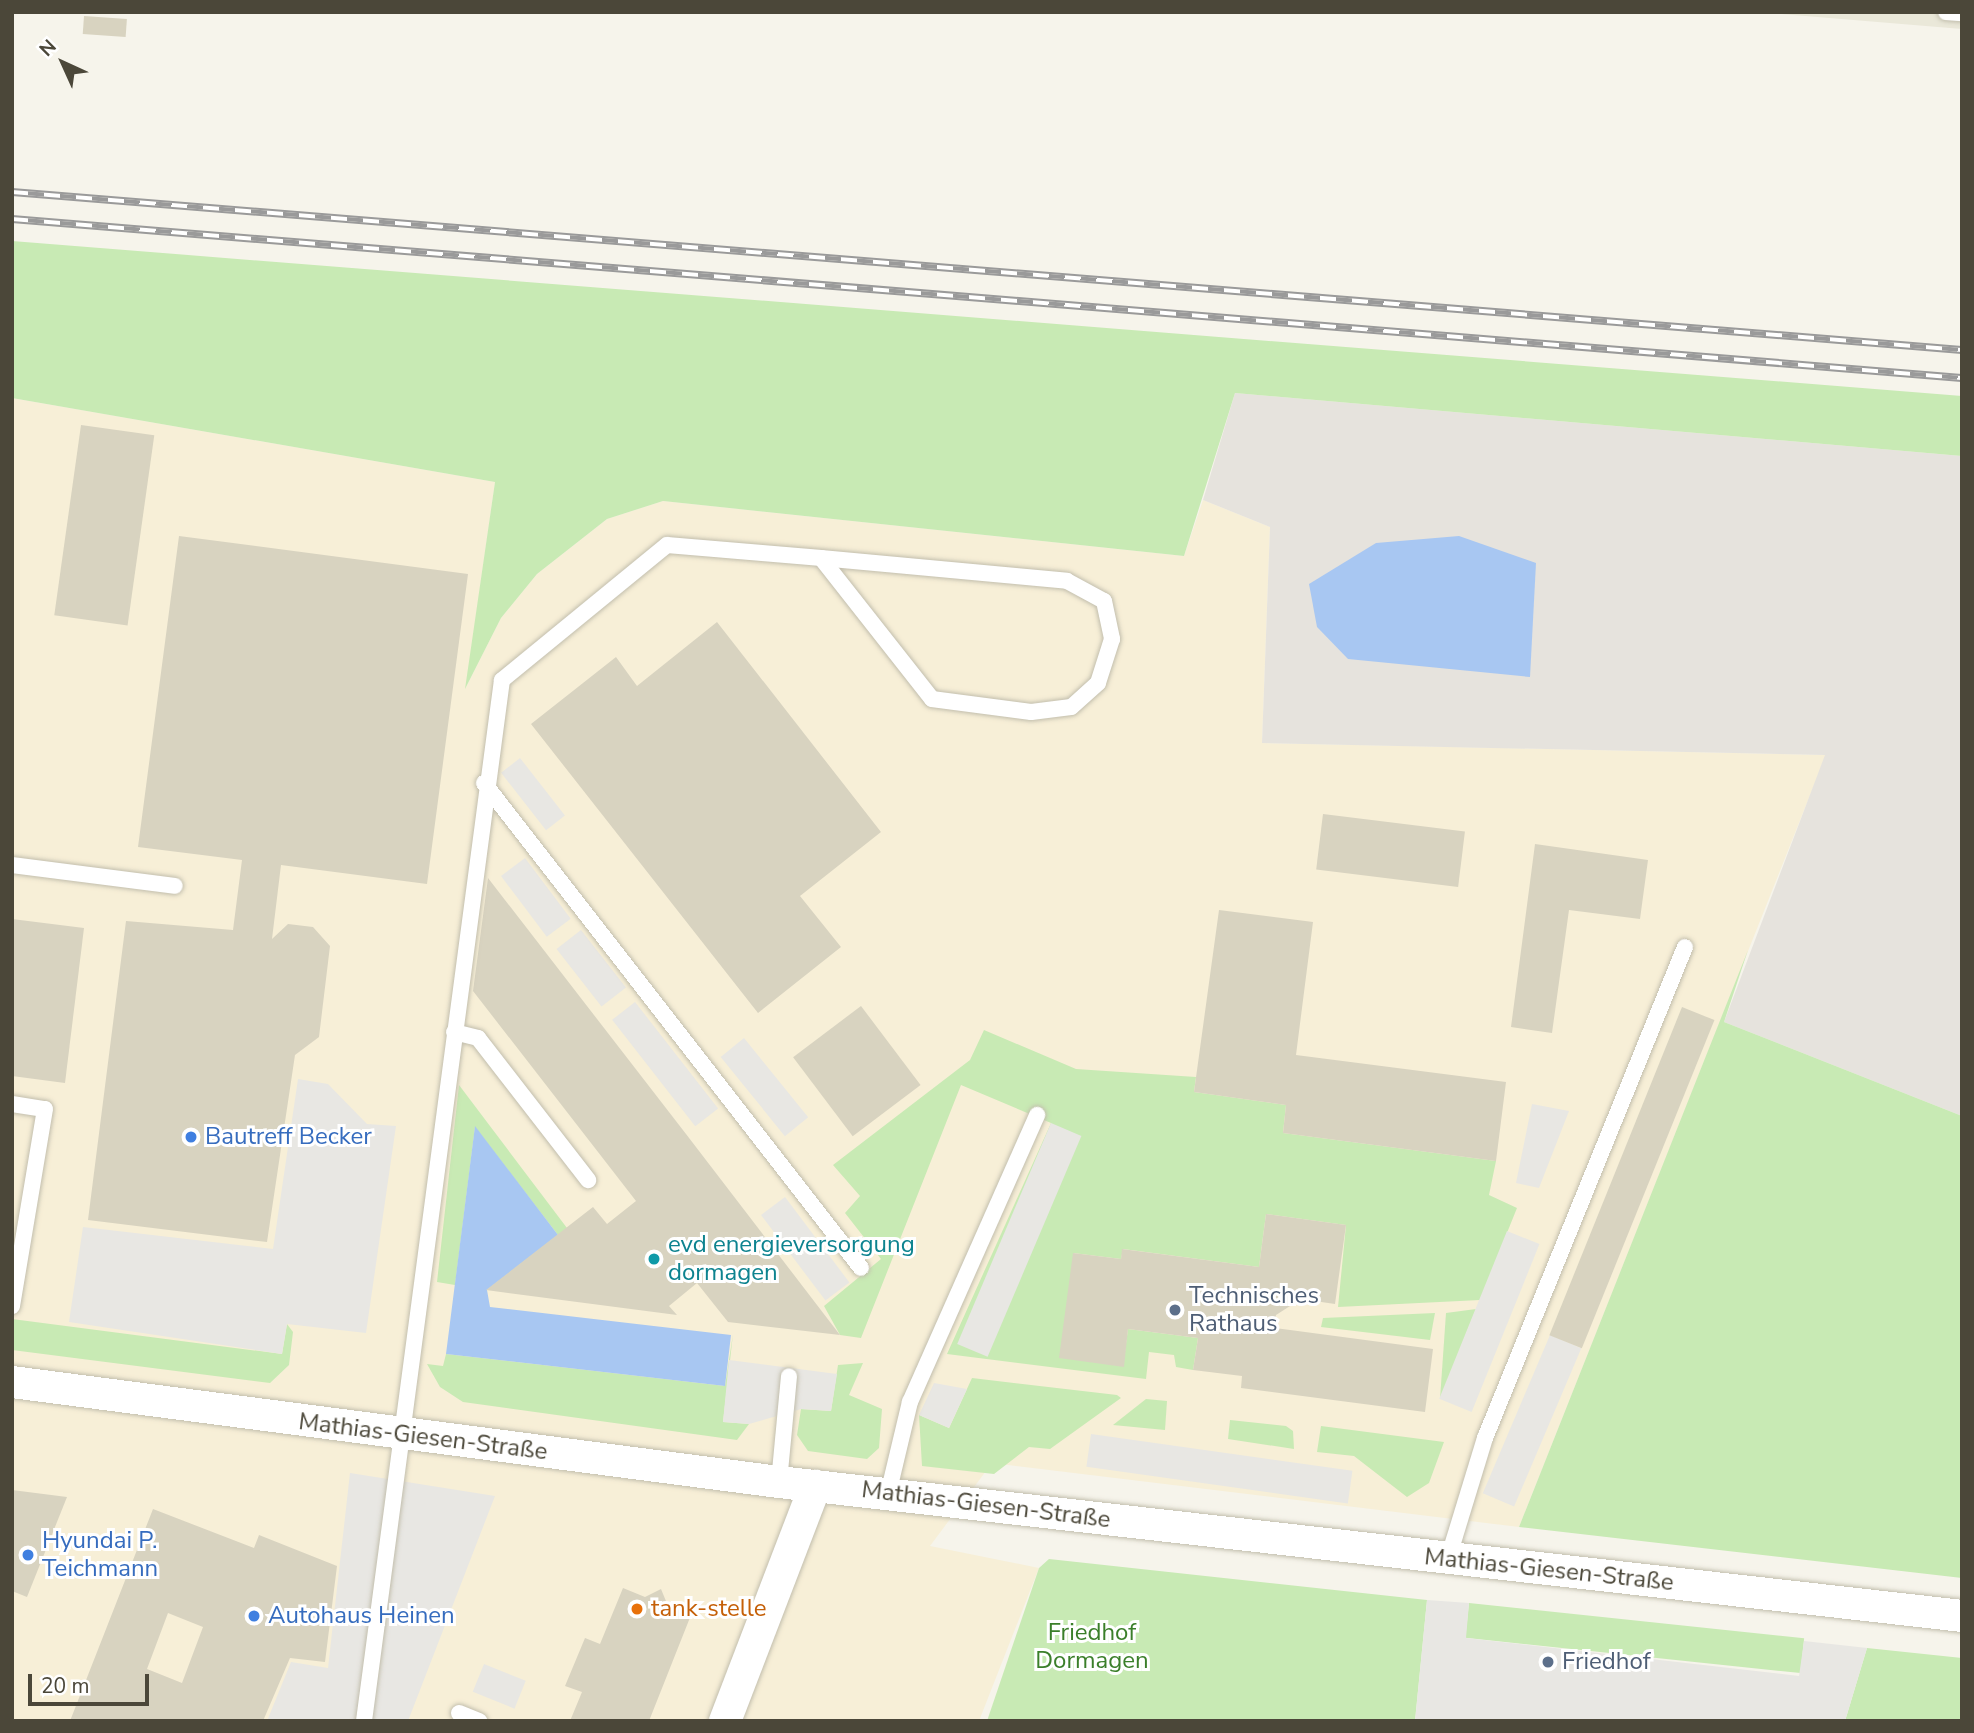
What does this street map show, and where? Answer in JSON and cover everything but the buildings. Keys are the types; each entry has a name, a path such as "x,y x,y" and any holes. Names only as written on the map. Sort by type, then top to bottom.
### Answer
{"street":[{"name":"Mathias-Giesen-Straße","path":"12,1382 779,1482 1962,1616"},
{"path":"725,1721 815,1486"}],"lane":[{"path":"1946,12 1962,13"},
{"path":"365,1721 405,1434 484,783 502,680 667,545 821,558 1067,581 1104,601 1112,639 1098,682 1072,707 1031,712 932,699 821,558"},
{"path":"484,783 861,1268"},
{"path":"12,865 175,886"},
{"path":"1448,1559 1485,1438 1685,947"},
{"path":"454,1032 478,1038 588,1180"},
{"path":"12,1104 45,1109 12,1306"},
{"path":"888,1494 924,1366 1037,1115"},
{"path":"779,1482 789,1376"},
{"path":"459,1713 479,1721"}],"shaded area":[{"path":"1757,12 1962,12 1962,29"},
{"path":"1235,393 1962,456 1962,1116 1724,1022 1825,755 1262,743 1270,527 1203,500"},
{"path":"12,398 495,482 466,687 501,618 537,574 607,519 663,501 1184,556 1203,500 1270,527 1262,743 1826,755 1519,1527 992,1463 930,1546 1039,1568 979,1721 12,1721"},
{"path":"520,758 565,816 546,830 501,773"},
{"path":"525,858 571,919 547,937 501,876"},
{"path":"581,930 626,988 602,1007 557,949"},
{"path":"635,1002 718,1108 695,1126 612,1020"},
{"path":"744,1038 808,1117 785,1136 721,1057"},
{"path":"298,1079 328,1084 367,1124 396,1126 366,1333 287,1324 282,1354 69,1322 83,1227 273,1249"},
{"path":"1532,1104 1569,1111 1539,1188 1516,1183"},
{"path":"1051,1123 1081,1136 988,1357 957,1344"},
{"path":"785,1197 849,1282 825,1301 761,1215"},
{"path":"1507,1231 1539,1244 1472,1412 1439,1399"},
{"path":"1550,1335 1581,1348 1514,1507 1483,1493"},
{"path":"729,1360 837,1374 831,1411 801,1409 749,1424 723,1422"},
{"path":"934,1383 967,1389 949,1428 919,1415"},
{"path":"1091,1434 1352,1471 1348,1503 1086,1467"},
{"path":"350,1473 495,1496 408,1721 267,1721 291,1662 328,1668"},
{"name":"Friedhof","path":"1427,1600 1469,1603 1466,1638 1799,1676 1804,1641 1867,1648 1845,1721 1415,1721"},
{"path":"484,1664 526,1681 514,1709 473,1692"}],"green space":[{"path":"12,241 1962,396 1962,456 1235,393 1184,556 663,501 607,519 537,574 501,618 465,689 495,482 12,398"},
{"path":"1748,950 1724,1022 1962,1116 1962,1578 1519,1527"},
{"path":"984,1030 1076,1069 1196,1077 1194,1092 1286,1105 1283,1133 1496,1161 1489,1195 1517,1208 1480,1300 1338,1307 1346,1225 1266,1214 1259,1267 1123,1249 1121,1259 1073,1253 1123,1366 1128,1329 1198,1338 1193,1370 1176,1367 1174,1355 1149,1352 1146,1379 947,1354 1051,1123 961,1085 861,1338 840,1335 824,1306 881,1259 845,1213 860,1196 833,1165 970,1060"},
{"path":"459,1085 567,1228 558,1235 475,1127 455,1285 437,1282"},
{"path":"1476,1309 1440,1399 1446,1313"},
{"path":"1435,1313 1430,1340 1321,1327 1323,1318"},
{"path":"12,1319 282,1354 287,1324 293,1332 289,1365 270,1383 12,1350"},
{"path":"733,1334 723,1422 749,1424 737,1440 463,1402 440,1387 427,1364 443,1366 446,1354 725,1386"},
{"path":"863,1363 849,1395 882,1409 879,1448 867,1459 808,1451 797,1435 801,1409 831,1411 838,1365"},
{"path":"972,1378 1117,1395 1121,1398 1050,1449 1029,1447 994,1474 922,1466 919,1415 949,1428"},
{"path":"1146,1399 1167,1401 1165,1430 1113,1425"},
{"path":"1230,1420 1286,1426 1293,1431 1294,1449 1228,1439"},
{"path":"1321,1426 1444,1442 1429,1483 1407,1497 1354,1456 1317,1452"},
{"name":"Friedhof Dormagen","path":"1049,1559 1427,1600 1415,1721 987,1721 1039,1568"},
{"path":"1469,1603 1804,1638 1800,1673 1465,1638"},
{"path":"1867,1648 1962,1658 1962,1721 1845,1721"}],"water":[{"path":"1459,536 1536,563 1530,677 1348,659 1317,627 1309,584 1376,543"},
{"path":"475,1126 558,1235 487,1290 490,1307 731,1335 725,1386 446,1354"}],"railway":[{"path":"12,192 1962,350"},
{"path":"12,219 1962,378"}],"place":[{"name":"Bautreff Becker","path":"191,1137"},
{"name":"evd energieversorgung dormagen","path":"654,1259"},
{"name":"Technisches Rathaus","path":"1175,1310"},
{"name":"Hyundai P. Teichmann","path":"28,1555"},
{"name":"tank-stelle","path":"637,1609"},
{"name":"Autohaus Heinen","path":"254,1616"},
{"name":"Friedhof","path":"1548,1662"}]}
